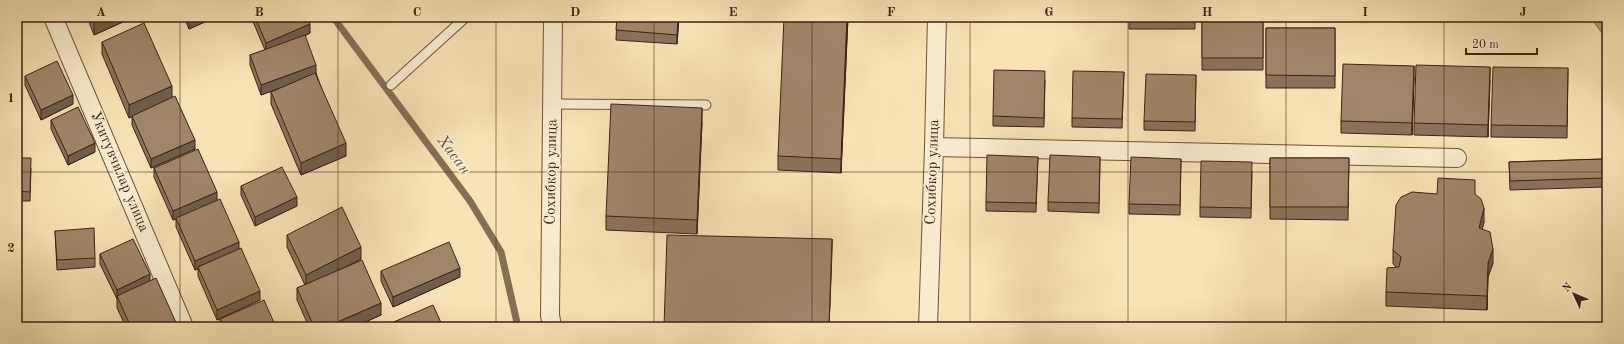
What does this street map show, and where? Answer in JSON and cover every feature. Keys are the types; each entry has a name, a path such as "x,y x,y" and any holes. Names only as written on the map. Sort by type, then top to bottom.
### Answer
{"street":[{"name":"Укитувчилар улица","path":"53,17 184,327"},
{"name":"Сохибкор улица","path":"552,327 550,315 553,17"},
{"name":"Сохибкор улица","path":"928,327 937,17"},
{"path":"934,147 1457,158"}],"lane":[{"path":"391,86 466,17"},
{"path":"552,104 706,105"}],"shaded area":[{"path":"1590,17 1607,17 1607,40"}],"building":[{"path":"92,17 106,17 94,22"},
{"path":"255,17 307,17 310,24 266,43"},
{"path":"617,17 678,17 677,35 616,30"},
{"path":"784,17 847,17 841,159 778,156"},
{"path":"1129,17 1195,17 1195,20 1129,20"},
{"path":"1202,17 1263,17 1263,58 1202,58"},
{"path":"144,23 172,86 129,105 102,42"},
{"path":"1266,28 1335,28 1335,76 1266,75"},
{"path":"305,35 316,65 261,85 250,55"},
{"path":"57,61 73,95 41,110 25,76"},
{"path":"1343,64 1414,66 1412,123 1341,121"},
{"path":"1416,65 1490,67 1488,125 1414,123"},
{"path":"1493,67 1568,68 1567,126 1491,125"},
{"path":"994,70 1045,71 1044,118 993,116"},
{"path":"1073,71 1124,72 1122,119 1072,118"},
{"path":"315,73 346,143 301,163 271,92"},
{"path":"1146,74 1196,75 1195,122 1144,121"},
{"path":"175,96 195,140 151,159 132,116"},
{"path":"611,104 702,108 697,220 606,216"},
{"path":"78,107 95,143 68,156 51,120"},
{"path":"198,149 217,192 173,211 154,168"},
{"path":"987,155 1038,157 1036,203 986,202"},
{"path":"1050,155 1100,157 1099,203 1048,202"},
{"path":"1131,157 1181,159 1180,205 1129,204"},
{"path":"17,158 31,158 30,192 17,191"},
{"path":"1270,158 1349,158 1348,207 1270,207"},
{"path":"1604,159 1605,178 1510,181 1509,162"},
{"path":"1201,161 1252,162 1251,208 1200,207"},
{"path":"282,167 297,197 255,217 241,186"},
{"path":"1438,178 1475,180 1475,194 1481,199 1484,208 1479,228 1490,232 1493,249 1488,263 1487,296 1386,292 1387,268 1399,267 1401,257 1393,250 1396,205 1401,197 1412,192 1437,194"},
{"path":"220,199 239,242 195,261 176,218"},
{"path":"342,207 361,247 306,275 287,235"},
{"path":"94,228 95,258 57,260 55,231"},
{"path":"667,235 832,239 829,327 664,327"},
{"path":"133,239 150,274 117,290 100,254"},
{"path":"449,242 460,268 393,297 381,271"},
{"path":"241,248 260,291 217,310 198,267"},
{"path":"362,260 381,303 326,327 314,327 297,288"},
{"path":"156,278 178,327 131,327 117,296"},
{"path":"264,300 276,327 224,327 220,319"},
{"path":"433,305 443,327 382,327"}],"waterway":[{"name":"Хасан","path":"333,17 470,201 501,252 518,327"}]}
